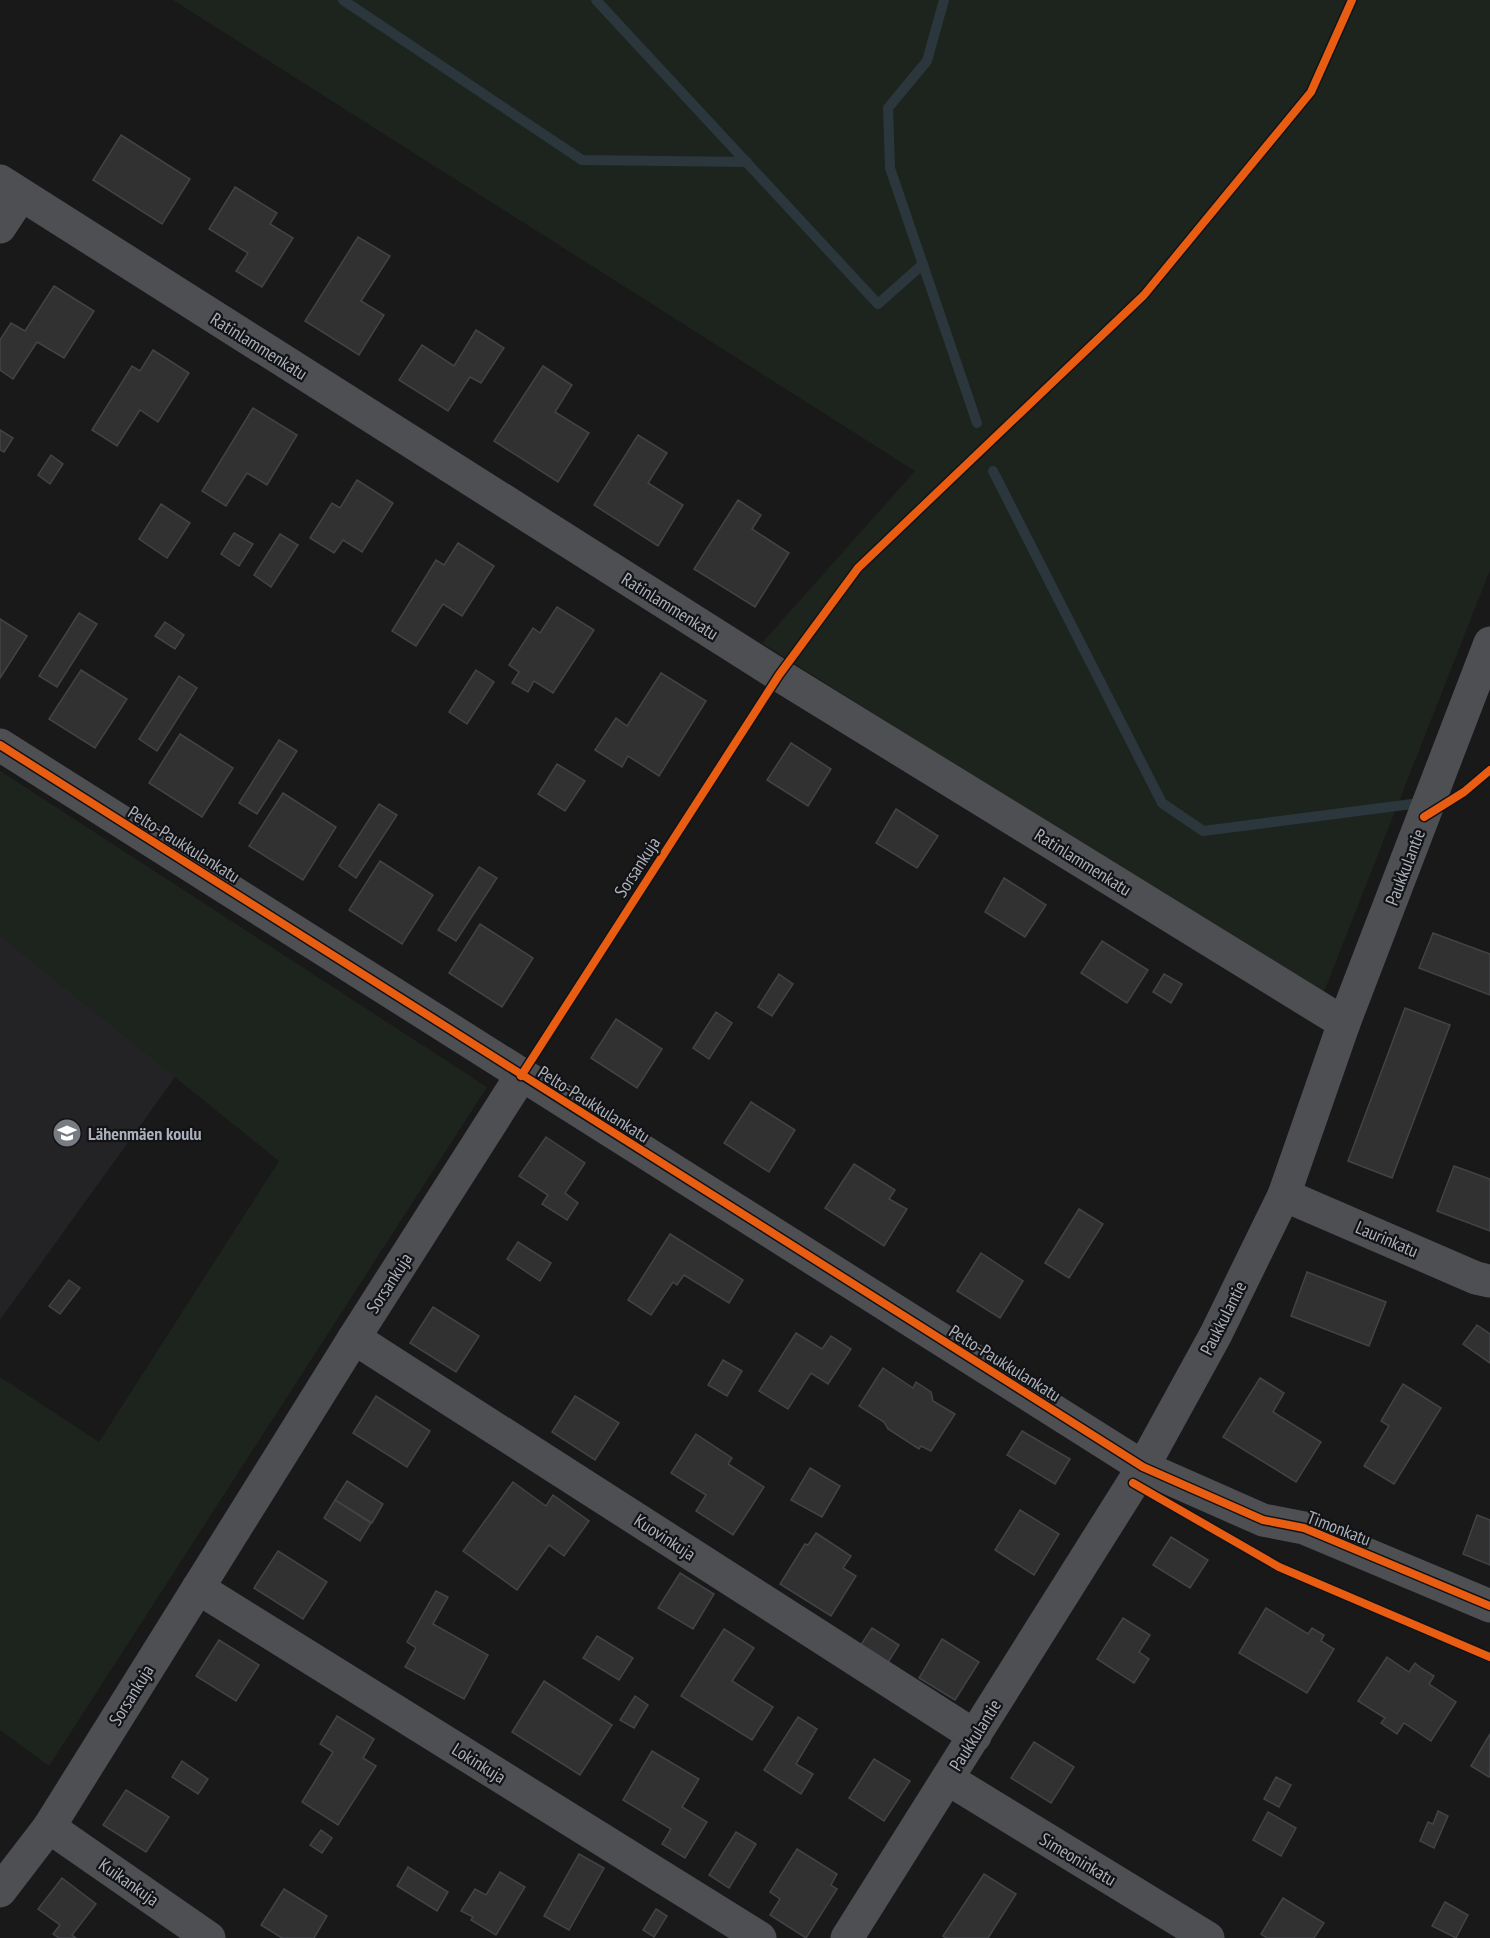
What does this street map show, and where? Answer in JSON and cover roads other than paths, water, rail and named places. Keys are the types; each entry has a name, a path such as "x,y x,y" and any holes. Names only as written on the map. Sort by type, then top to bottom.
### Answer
{"street":[{"path":"0,227 10,188"},
{"name":"Ratinlammenkatu","path":"10,188 789,682 1344,1023"},
{"name":"Paukkulantie","path":"847,1938 1143,1467 1216,1334 1284,1195 1344,1023 1490,643"},
{"name":"Pelto-Paukkulankatu","path":"0,745 1143,1467"},
{"name":"Sorsankuja","path":"0,1891 49,1827 354,1338 521,1076"},
{"name":"Laurinkatu","path":"1284,1195 1476,1278 1490,1281"},
{"name":"Kuovinkuja","path":"354,1338 975,1736"},
{"name":"Timonkatu","path":"1143,1467 1263,1520 1304,1528 1490,1606"},
{"name":"Lokinkuja","path":"198,1588 760,1938"},
{"name":"Simeoninkatu","path":"948,1779 1208,1938"},
{"name":"Kuikankuja","path":"49,1827 209,1938"}],"waterway":[{"path":"343,0 582,160 747,162"},
{"path":"596,0 878,304 923,264"},
{"path":"944,0 927,61 888,108 890,168 977,423"},
{"path":"993,471 1162,803 1203,831 1412,804"}],"place":[{"name":"Lähenmäen koulu","path":"67,1133"}]}
